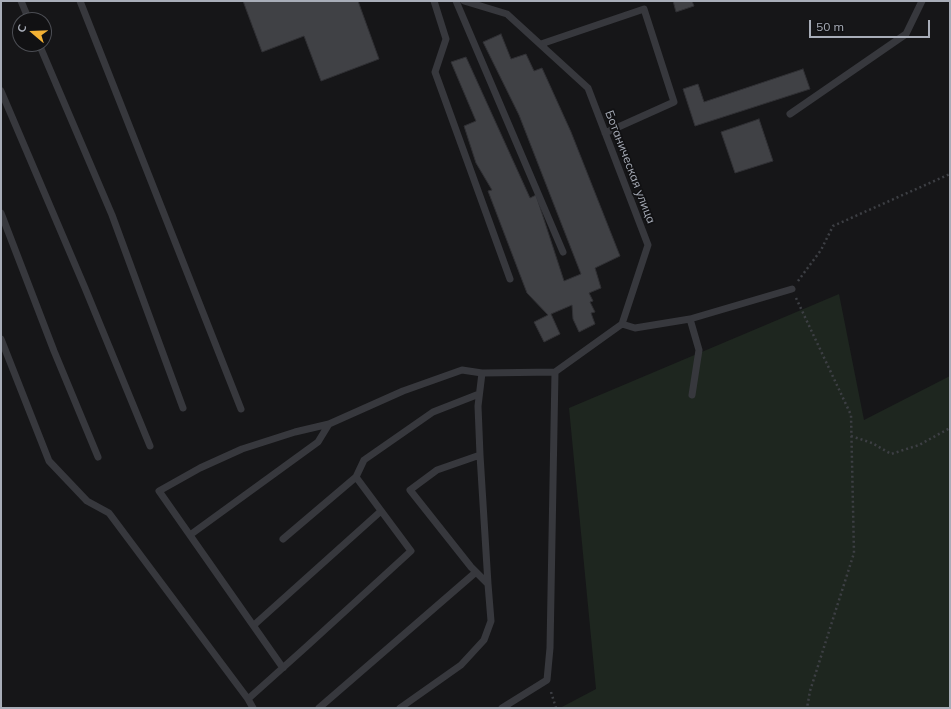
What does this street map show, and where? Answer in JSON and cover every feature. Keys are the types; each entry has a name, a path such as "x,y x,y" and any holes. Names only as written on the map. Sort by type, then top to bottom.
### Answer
{"lane":[{"path":"21,1 26,12"},
{"path":"80,1 241,409"},
{"path":"434,1 446,38 435,72 510,279"},
{"path":"456,1 563,252"},
{"name":"Ботаническая улица","path":"464,1 507,14 588,88 648,246 622,324"},
{"path":"790,114 906,34 922,1"},
{"path":"540,44 644,9 674,102 605,133"},
{"path":"42,52 112,215 183,408"},
{"path":"1,91 150,446"},
{"path":"1,213 54,351 98,456"},
{"path":"283,668 160,491 200,468 242,449 295,432 329,424 403,391 462,370 482,373 555,372 622,324 635,328 690,319 792,289"},
{"path":"690,319 699,350 692,395"},
{"path":"1,339 49,461 88,501 109,513 248,699 253,708"},
{"path":"502,708 547,680 550,648 555,372"},
{"path":"400,708 460,665 484,640 491,621 478,406 482,373"},
{"path":"283,539 356,477 364,460 433,412 480,394"},
{"path":"190,535 318,442 329,424"},
{"path":"480,455 437,470 410,490 476,572 488,584"},
{"path":"248,699 411,551 356,477"},
{"path":"254,625 381,511"},
{"path":"319,708 476,572"}],"path":[{"path":"807,708 810,691 854,553 851,415 792,289 821,250 833,226 950,174"},
{"path":"851,436 872,443 891,454 919,445 950,428"},
{"path":"547,680 556,708"}],"shaded area":[{"path":"839,294 864,420 950,376 950,708 560,708 596,689 569,408"}],"building":[{"path":"243,1 358,1 379,59 321,81 304,36 262,52"},
{"path":"673,1 692,1 694,6 676,12"},
{"path":"501,34 511,59 526,54 534,71 542,68 571,132 620,256 595,268 601,288 589,293 593,301 590,302 595,312 591,313 595,324 579,332 573,319 572,305 551,314 560,334 544,342 534,322 548,315 527,293 488,191 492,190 476,163 464,126 476,121 451,62 466,57 530,198 536,195 564,281 581,274 519,115 483,42"},
{"path":"803,69 810,89 695,126 683,89 698,84 704,102"},
{"path":"759,119 773,161 735,173 721,132"}]}
